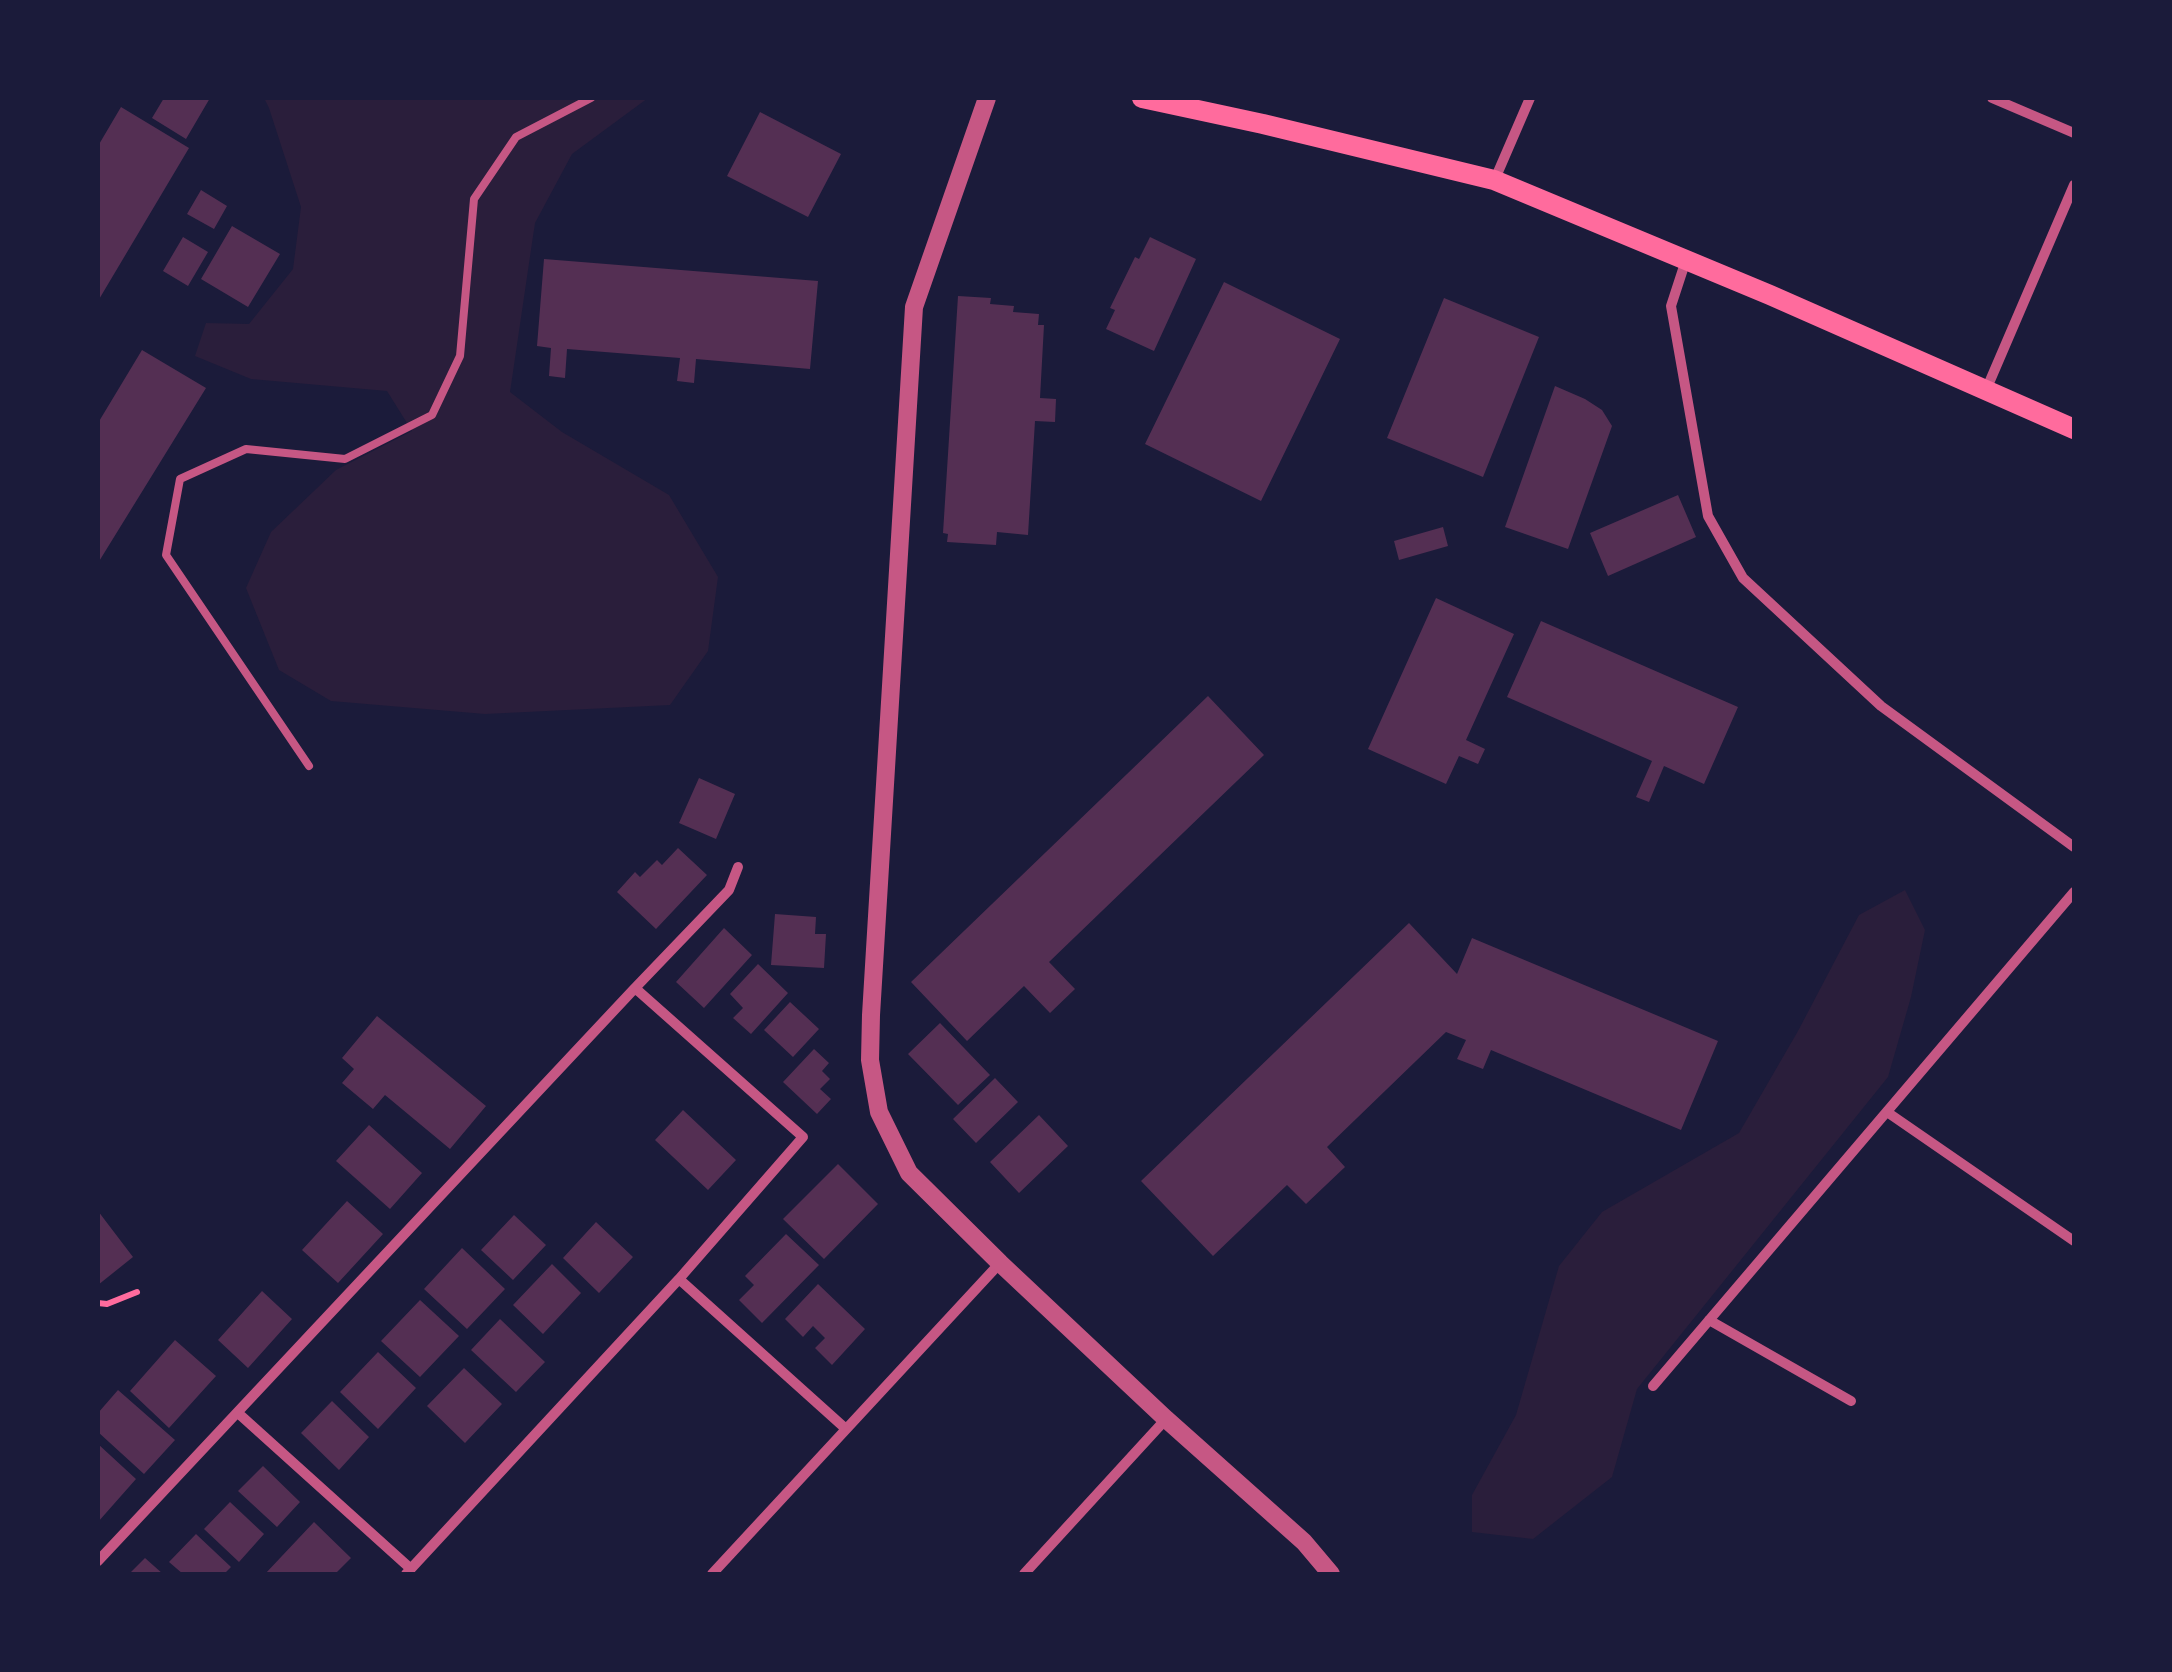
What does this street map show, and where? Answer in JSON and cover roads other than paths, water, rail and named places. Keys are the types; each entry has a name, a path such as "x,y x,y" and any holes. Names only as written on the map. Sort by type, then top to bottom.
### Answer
{"main road":[{"path":"1142,98 1494,180 2074,429"}],"street":[{"path":"987,98 914,307 870,1060 879,1112 909,1173 1166,1419 1304,1542 1332,1574"},
{"path":"1494,180 1530,98"},
{"path":"1992,98 2074,133"},
{"path":"1986,390 2074,185"},
{"path":"1686,260 1671,306 1708,516 1743,578 1881,706 2074,847"},
{"path":"98,1561 729,890 738,867"},
{"path":"1653,1386 2074,892"},
{"path":"238,1413 408,1572 679,1279 803,1137 635,988"},
{"path":"1887,1112 2074,1241"},
{"path":"712,1574 1000,1263"},
{"path":"679,1279 846,1429"},
{"path":"1709,1320 1852,1401"},
{"path":"1024,1574 1166,1419"}],"lane":[{"path":"309,766 166,555 180,478 246,449 345,459 432,414 460,356 474,199 516,137 590,98"}]}
